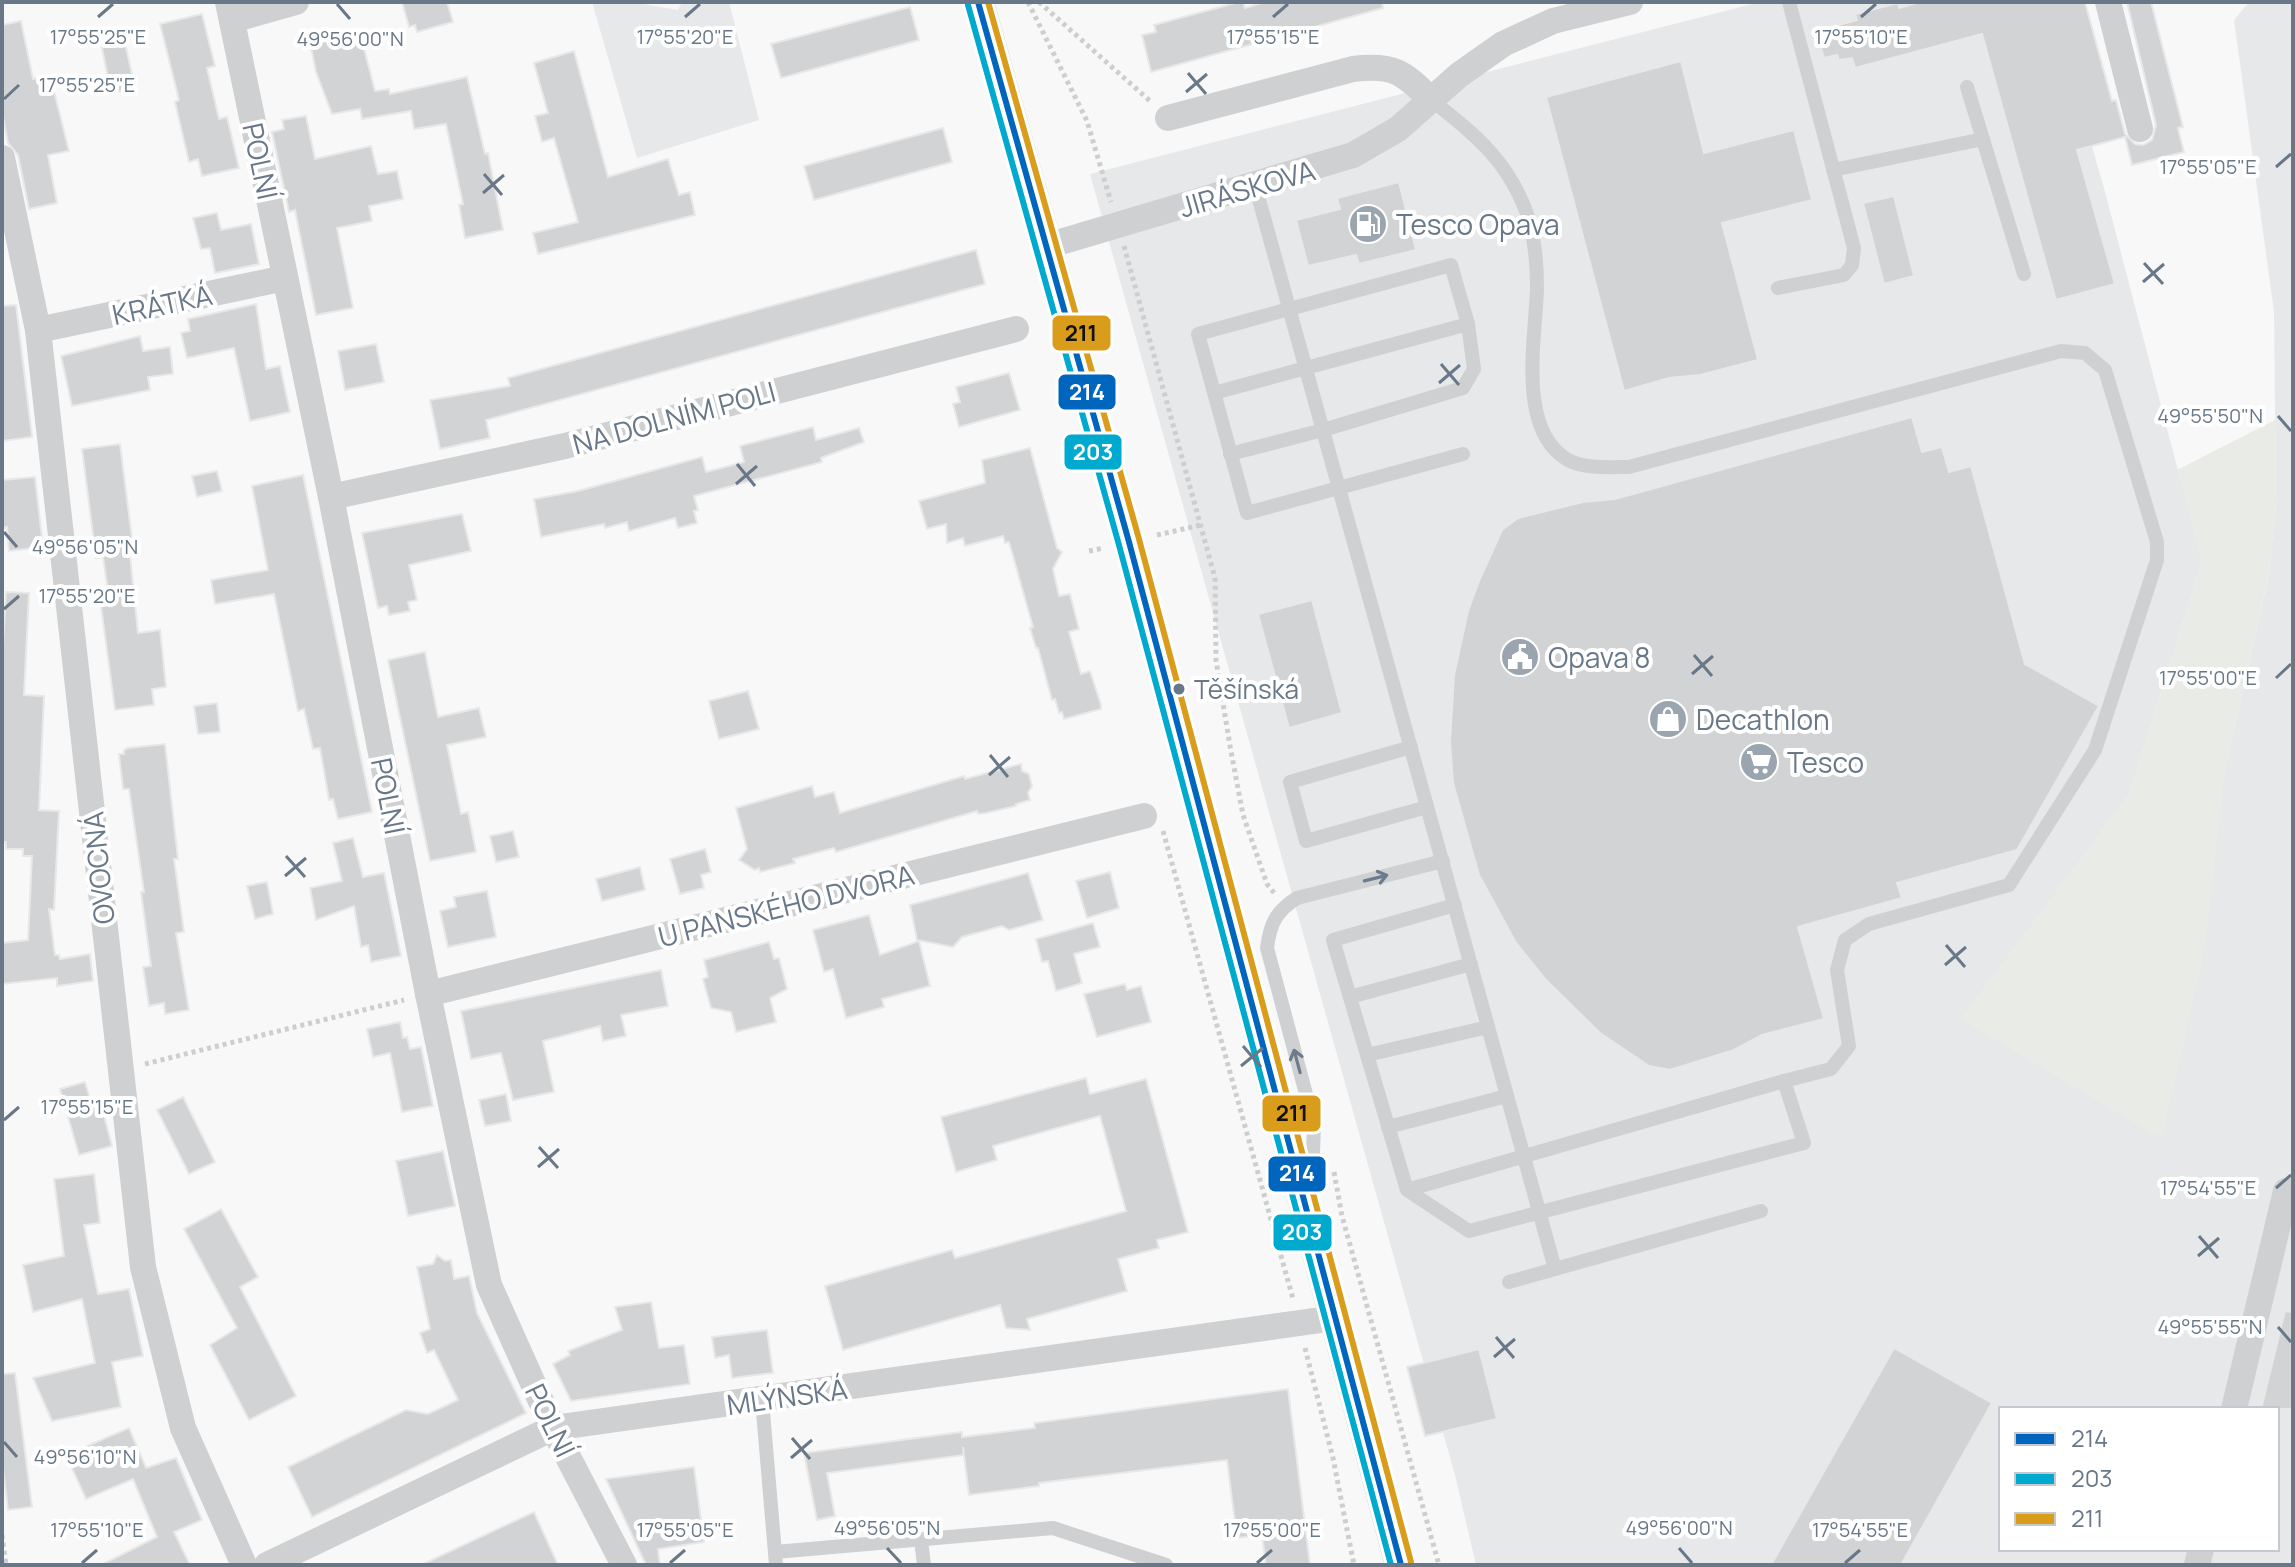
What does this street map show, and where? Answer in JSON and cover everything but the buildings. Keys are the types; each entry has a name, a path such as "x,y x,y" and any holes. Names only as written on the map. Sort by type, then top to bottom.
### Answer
{"street":[{"path":"230,11 296,2"},
{"path":"978,2 1047,246 1401,1565"},
{"name":"JIRÁSKOVA","path":"1047,246 1353,155 1398,129 1459,75 1503,44 1553,21 1630,2"},
{"path":"2108,2 2140,129"},
{"name":"POLNÍ","path":"230,11 489,1285 553,1428 624,1565"},
{"path":"1168,118 1372,66 1392,68 1411,80 1430,99"},
{"name":"OVOCNÁ","path":"2,158 38,330 147,1281 183,1428 244,1565"},
{"name":"KRÁTKÁ","path":"38,330 285,278"},
{"name":"NA DOLNÍM POLI","path":"331,497 565,446 1016,329"},
{"name":"U PANSKÉHO DVORA","path":"428,994 1153,820"},
{"path":"2234,1407 2286,1191"},
{"name":"MLÝNSKÁ","path":"267,1565 553,1428 1335,1318"}],"lane":[{"path":"1778,288 1844,275 1852,265 1854,248 1789,2"},
{"path":"1967,87 2024,274"},
{"path":"1407,1190 1831,1069 1849,1046 1837,970 1845,940 1869,924 2009,885 2095,750 2157,560 2157,542 2105,370 2085,353 2061,351 1629,467 1599,467 1569,460 1546,439 1535,409 1532,367 1537,286 1535,250 1519,195 1508,173 1491,151 1430,99"},
{"path":"1833,170 1983,139"},
{"path":"1255,185 1555,1269"},
{"path":"1230,454 1463,388 1474,369 1468,324 1451,265 1198,334 1230,454 1247,513 1463,454"},
{"path":"1214,393 1468,324"},
{"path":"1411,747 1290,782 1306,841 1427,807"},
{"path":"1310,1221 1314,1124 1267,948 1273,919 1284,906 1297,898 1443,861"},
{"path":"1455,905 1333,940 1407,1190 1469,1231 1804,1143 1784,1081"},
{"path":"1350,997 1471,964"},
{"path":"1367,1055 1488,1027"},
{"path":"1388,1127 1507,1096"},
{"path":"1509,1282 1761,1211"},
{"path":"762,1400 775,1558 1053,1528 1166,1565"},
{"path":"921,1540 924,1565"}],"path":[{"path":"1028,2 1087,121 1119,226 1215,578 1216,660 1243,815 1267,884 1284,906"},
{"path":"1039,2 1168,118"},
{"path":"1153,820 1299,1323 1333,1458 1354,1565"},
{"path":"121,1070 428,994"},
{"path":"1331,1159 1342,1216 1439,1565"},
{"path":"2,1535 6,1565"}],"shaded area":[{"path":"592,2 632,2 678,10 682,2 729,2 759,120 637,158"},
{"path":"1760,2 2050,2 2104,188 2202,562 2129,795 1961,1019 2226,764 2268,578 2276,505 2274,312 2234,20 2249,2 2293,2 2293,1565 1476,1565 1455,1475 1090,174"},
{"path":"2275,420 2276,505 2268,577 2226,764 2205,948 2162,1139 1960,1019 2129,795 2202,562 2177,470"}],"transit line":[{"name":"214","path":"978,2 1129,542 1401,1565"},
{"name":"211","path":"988,2 1139,539 1411,1562"},
{"name":"203","path":"968,5 1119,545 1391,1565"}],"place":[{"name":"Tesco Opava","path":"1368,224"},
{"name":"Opava 8","path":"1520,657"},
{"name":"Těšínská","path":"1179,689"},
{"name":"Decathlon","path":"1668,719"},
{"name":"Tesco","path":"1759,762"}]}
